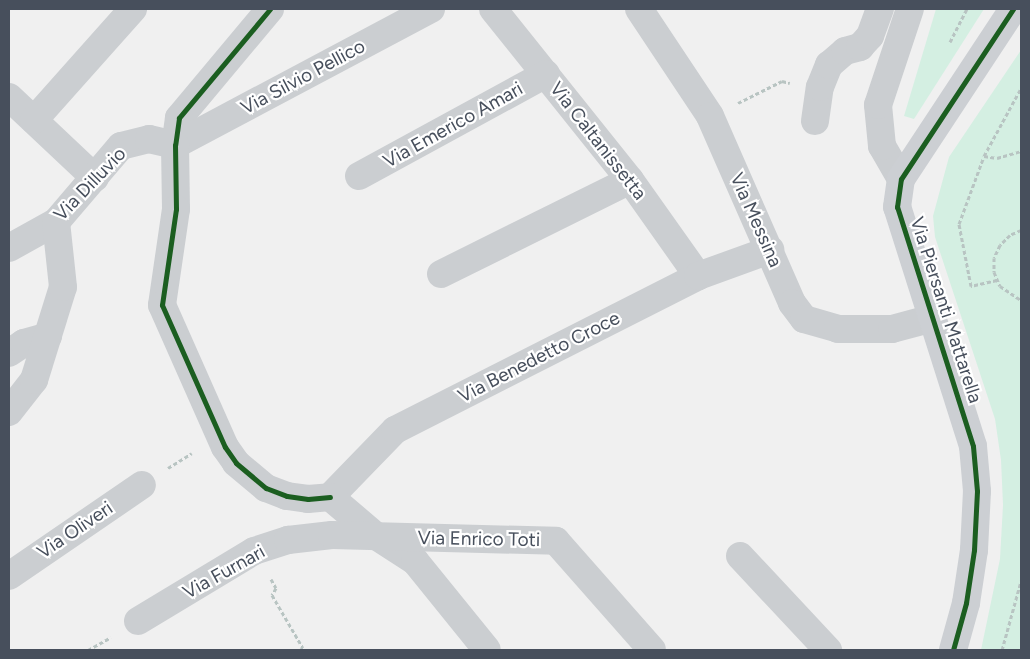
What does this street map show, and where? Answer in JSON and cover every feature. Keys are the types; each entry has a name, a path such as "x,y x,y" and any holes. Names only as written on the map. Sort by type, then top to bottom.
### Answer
{"street":[{"path":"34,120 133,9"},
{"path":"270,9 180,118 175,145 176,209 162,305 220,436 236,463 266,488 308,499 330,497 376,536 414,561 487,650"},
{"name":"Via Silvio Pellico","path":"175,145 431,9"},
{"name":"Via Caltanissetta","path":"492,9 630,180 698,276"},
{"name":"Via Messina","path":"639,9 710,116 792,303 804,318 838,329 892,329 933,318"},
{"path":"814,121 820,87 829,65 845,51 860,47 870,36 880,9"},
{"path":"900,179 882,146 878,105 910,9"},
{"name":"Via Piersanti Mattarella","path":"953,650 966,603 977,492 973,446 897,207 900,179 1013,9"},
{"name":"Via Emerico Amari","path":"359,176 546,74"},
{"path":"9,97 95,178"},
{"name":"Via Dilluvio","path":"9,247 56,222 121,146 149,139 175,145"},
{"path":"441,274 630,180"},
{"path":"9,412 34,380 63,287 56,222"},
{"name":"Via Benedetto Croce","path":"330,497 395,430 698,276 770,250"},
{"path":"9,353 24,343 48,336"},
{"name":"Via Oliveri","path":"9,576 142,485"},
{"name":"Via Furnari","path":"138,621 254,551 288,540 332,536 376,536"},
{"name":"Via Enrico Toti","path":"376,536 556,540 652,650"},
{"path":"740,556 828,650"}],"path":[{"path":"710,116 782,81"},
{"path":"997,280 971,286 960,224 984,156 1021,88"},
{"path":"984,156 997,158 1021,152"},
{"path":"1021,230 1010,235 1000,245 994,258 997,280 1009,295 1021,300"},
{"path":"142,485 220,436"},
{"path":"254,551 276,588 272,595 303,648 300,650"},
{"path":"1002,650 1021,581"}],"green space":[{"path":"936,9 984,9 914,119 904,116"},
{"path":"1021,50 1021,650 981,650 1000,559 1003,505 1001,460 995,419 935,237 933,216 949,157"}],"cycle path":[{"path":"270,9 179,118 175,145 176,209 162,305 225,447 236,463 266,488 287,496 308,499 330,497"},
{"path":"953,650 966,603 974,550 977,491 973,446 897,207 901,179 1013,9"}]}
